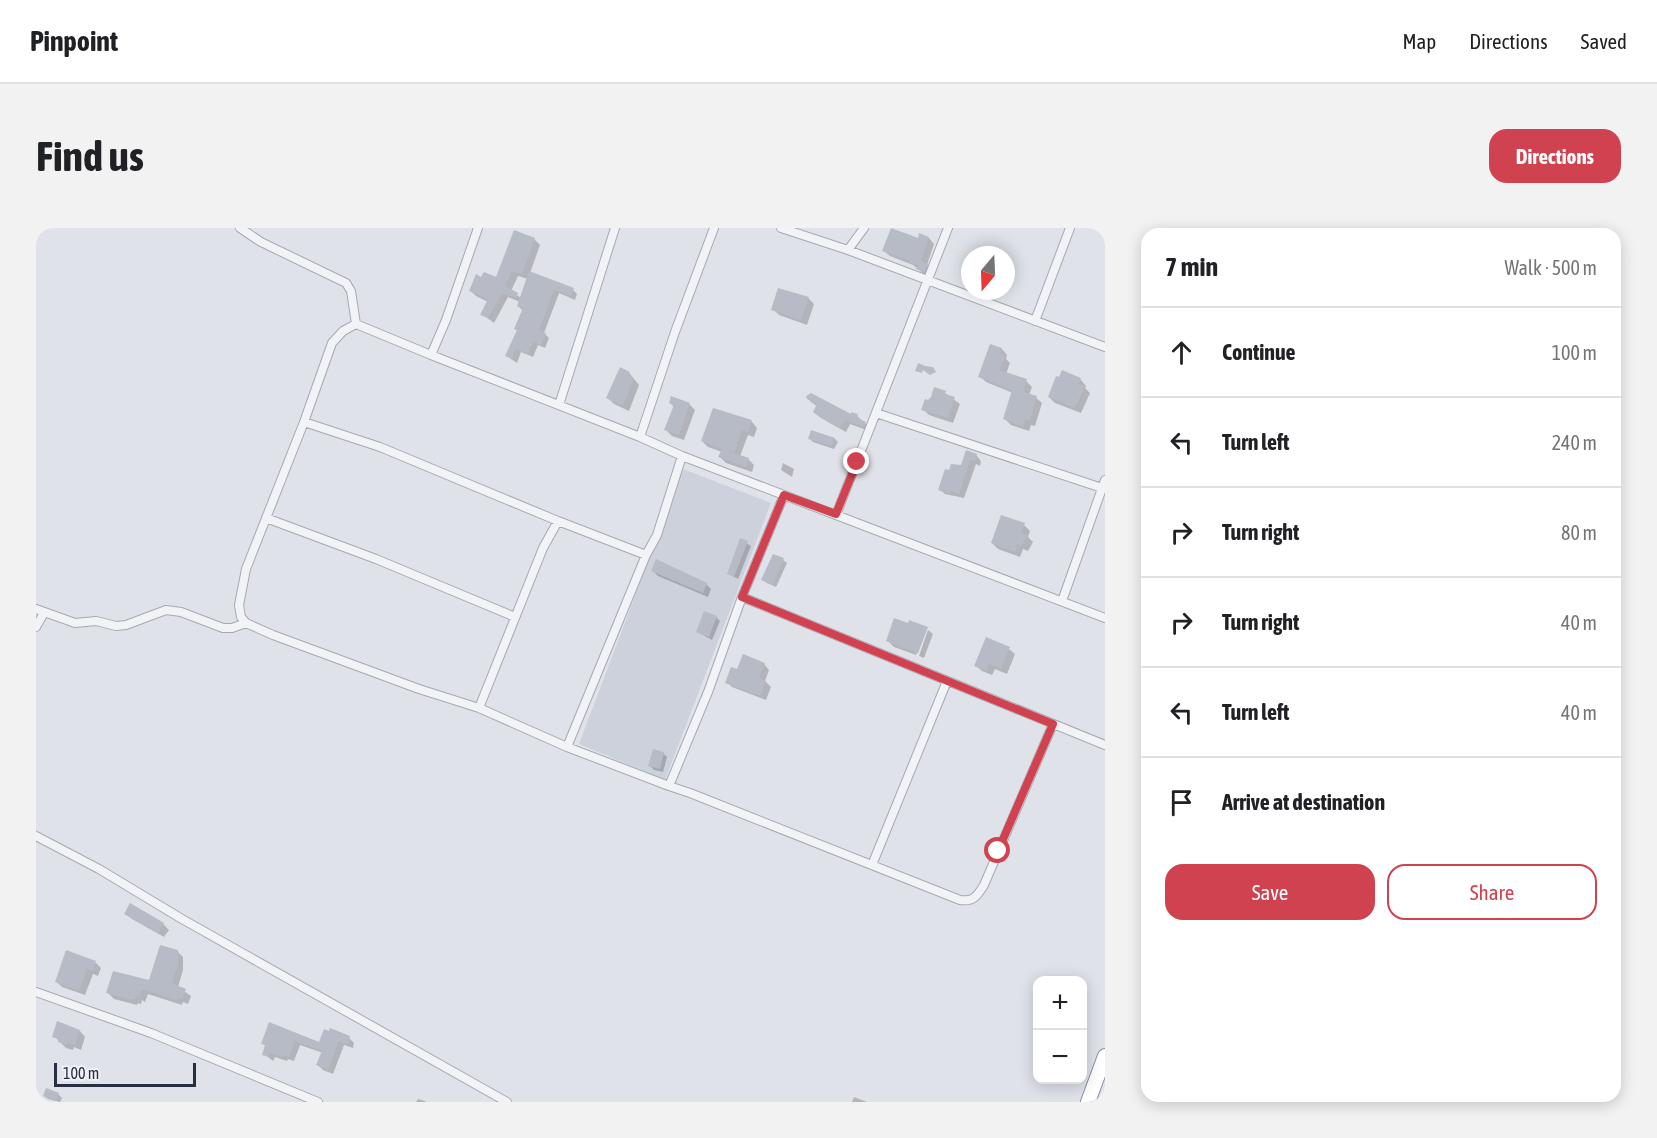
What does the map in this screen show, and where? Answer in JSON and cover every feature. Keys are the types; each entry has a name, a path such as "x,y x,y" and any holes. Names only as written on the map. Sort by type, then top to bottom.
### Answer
{"highway":[{"path":"1088,1102 1105,1056"}],"street":[{"path":"240,228 261,242 345,283 351,291 356,324"},
{"path":"431,355 478,228"},
{"path":"559,405 615,228"},
{"path":"640,437 714,228"},
{"path":"781,228 848,250 1105,347"},
{"path":"848,250 864,228"},
{"path":"836,514 948,228"},
{"path":"1035,321 1070,228"},
{"path":"356,324 640,437 682,456 1105,618"},
{"path":"356,324 343,331 332,343 304,422 246,569 238,605 246,623 408,685 478,708 567,747 960,900 970,901 975,898 984,885 1053,724"},
{"path":"876,413 1102,488"},
{"path":"304,422 380,447 646,555"},
{"path":"567,747 646,555 657,535 682,456"},
{"path":"1062,601 1105,480"},
{"path":"669,786 784,495"},
{"path":"266,518 376,559 515,617"},
{"path":"478,708 543,548 558,521"},
{"path":"742,597 1105,746"},
{"path":"36,609 75,623 96,621 116,626 126,625 165,610 181,612 223,628 232,628 246,623"},
{"path":"36,627 44,613"},
{"path":"872,865 947,681"},
{"path":"36,836 99,869 182,920 507,1102"},
{"path":"36,992 151,1033 318,1102"}],"shaded area":[{"path":"683,469 771,503 665,780 579,744"}],"building":[{"path":"891,228 918,238 919,233 929,237 921,261 928,264 925,272 916,269 918,265 909,263 910,261 882,251"},
{"path":"514,230 535,238 522,274 512,271 505,286 518,293 516,298 502,293 488,318 480,315 488,299 469,291 476,274 481,277 484,272 496,277"},
{"path":"529,271 574,288 571,296 554,290 539,330 546,333 541,345 533,342 528,354 516,349 512,359 505,356 517,330 514,329 523,308 517,306"},
{"path":"778,288 809,297 801,320 771,310"},
{"path":"990,344 1002,348 1000,354 1005,356 999,370 1027,379 1023,392 1037,396 1030,421 1025,420 1023,427 1003,419 1012,390 978,377"},
{"path":"918,363 933,367 936,372 930,375 923,370 922,373 915,371"},
{"path":"620,367 630,372 628,375 634,378 623,406 606,398"},
{"path":"1062,370 1081,378 1079,383 1085,386 1075,408 1048,397 1056,376 1059,377"},
{"path":"934,387 955,397 948,418 921,410 925,399 928,400 931,397"},
{"path":"811,393 851,414 851,412 858,414 857,418 866,422 864,427 845,420 840,428 821,418 813,412 817,404 807,399 806,396"},
{"path":"671,396 690,403 679,435 664,430 674,405 669,403"},
{"path":"713,408 752,420 748,432 742,430 734,453 749,458 746,467 718,457 722,449 701,441"},
{"path":"811,430 835,438 831,446 808,439"},
{"path":"966,450 977,454 975,461 970,460 959,494 938,490 945,469 949,470 951,464 961,465"},
{"path":"1001,515 1025,523 1021,533 1028,535 1021,546 1017,544 1015,552 991,543"},
{"path":"740,538 748,541 734,577 727,574"},
{"path":"773,554 784,558 773,585 761,580"},
{"path":"656,559 707,583 703,593 651,571"},
{"path":"704,611 717,616 709,637 696,632"},
{"path":"894,618 908,623 909,620 928,627 918,653 886,641"},
{"path":"986,637 1010,647 1001,669 989,664 986,671 974,666"},
{"path":"743,654 765,663 759,678 766,681 760,696 725,683 731,667 737,669"},
{"path":"653,749 664,752 660,769 648,766"},
{"path":"130,903 164,923 158,933 124,914"},
{"path":"160,945 178,950 178,964 172,983 186,989 182,999 177,1000 142,989 140,997 136,996 132,1000 106,993 113,971 149,980"},
{"path":"66,950 96,961 93,971 87,969 79,991 55,982"},
{"path":"57,1021 80,1030 75,1045 58,1042 59,1039 52,1037"},
{"path":"269,1022 319,1042 324,1029 329,1031 330,1028 350,1036 348,1044 339,1041 328,1070 316,1065 322,1051 295,1041 289,1057 270,1053 269,1057 262,1055 265,1045 261,1044"},
{"path":"46,1088 59,1093 56,1101 43,1096"}],"route":[{"path":"857,462 836,514 784,495 742,597 1053,724 998,851"}]}
